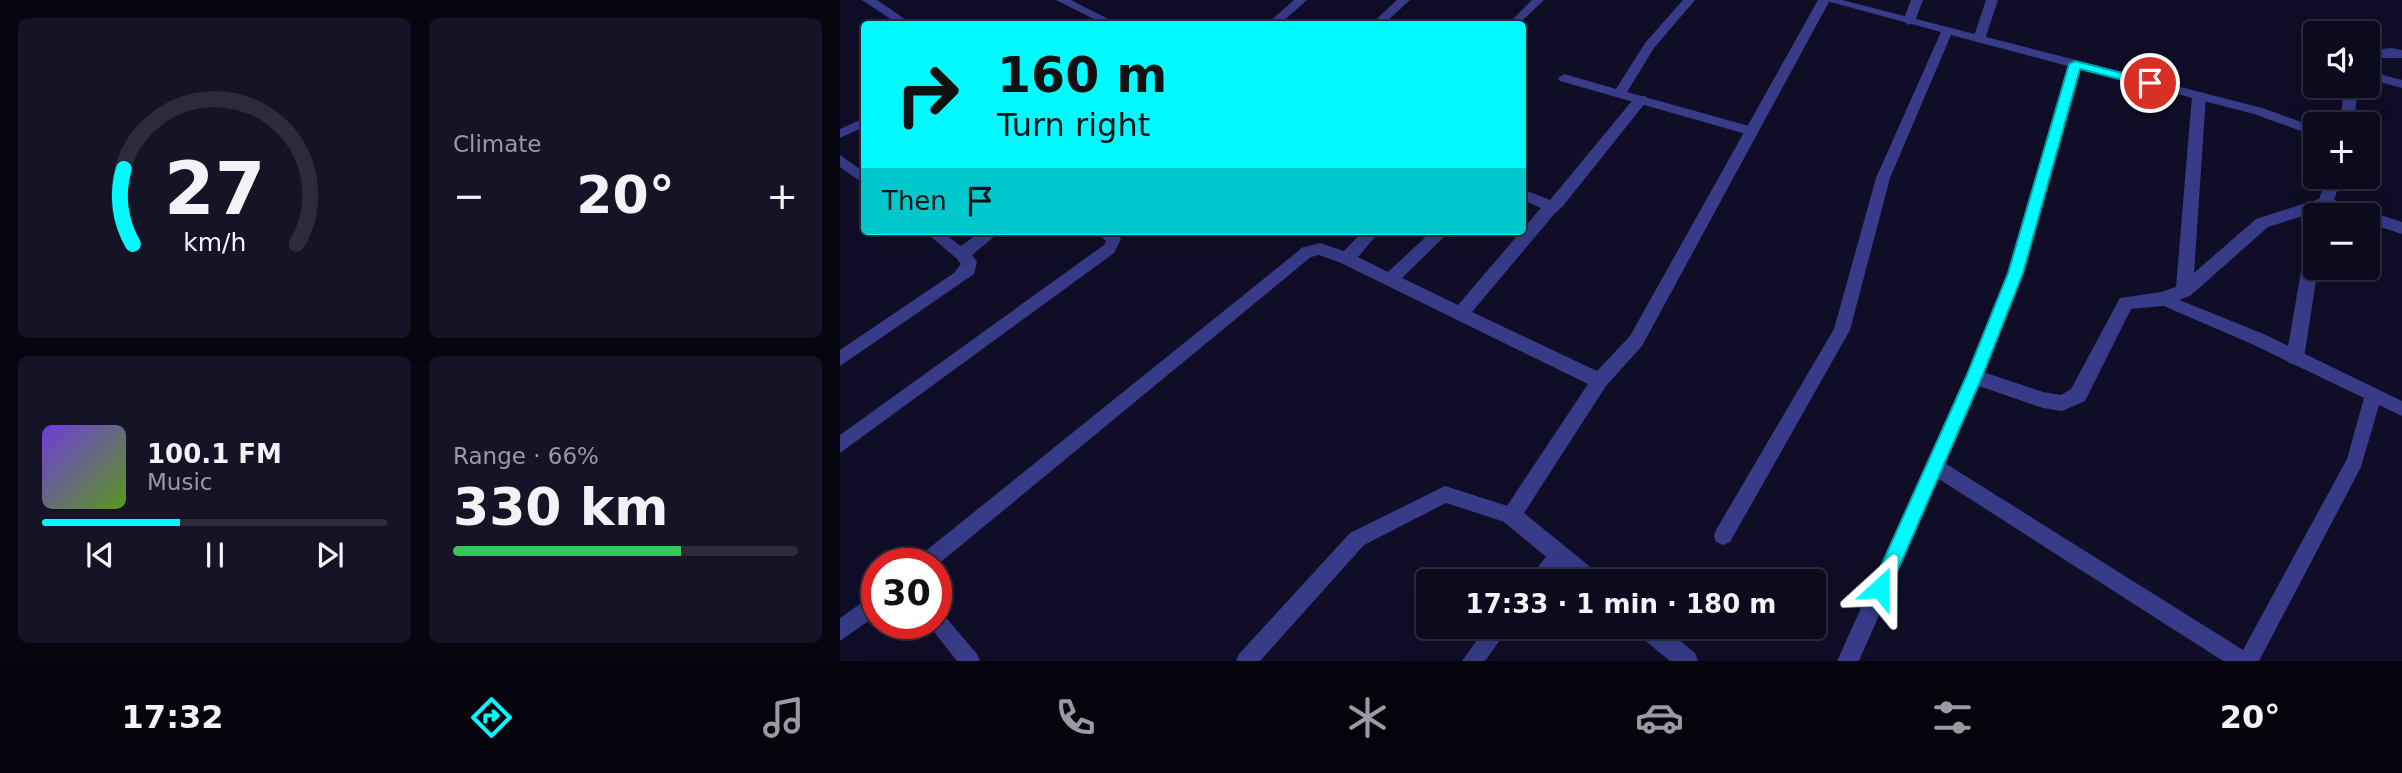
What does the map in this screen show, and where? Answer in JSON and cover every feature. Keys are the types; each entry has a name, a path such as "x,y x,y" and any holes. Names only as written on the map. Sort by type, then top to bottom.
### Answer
{"street":[{"path":"868,0 901,21"},
{"path":"1276,21 1301,0"},
{"path":"1380,21 1404,0"},
{"path":"1576,569 1511,515 1600,381 1636,341 1826,0"},
{"path":"1909,21 1917,0"},
{"path":"1979,39 1992,0"},
{"path":"2380,53 2402,54"},
{"path":"2380,78 2402,84"},
{"path":"2184,291 2199,96"},
{"path":"1461,313 1558,202 1641,99"},
{"path":"1526,196 1552,207"},
{"path":"1848,661 1974,377 2043,400 2062,403 2078,395 2126,303 2162,299 2184,291 2262,223 2303,213"},
{"path":"2380,221 2402,228"},
{"path":"840,359 960,277 968,270 969,262 961,254 987,235"},
{"path":"1347,259 1368,235"},
{"path":"1390,280 1437,235"},
{"path":"1307,252 1320,248 1347,259 1600,381"},
{"path":"2295,358 2308,280"},
{"path":"1661,639 1687,661"}],"lane":[{"path":"1062,0 1106,21"},
{"path":"1516,21 1538,0"},
{"path":"1620,93 1649,46 1689,0"},
{"path":"1826,0 2258,111 2303,128"},
{"path":"1723,536 1842,330 1884,178 1947,31"},
{"path":"1974,377 2015,273 2075,64"},
{"path":"1564,78 1751,131"},
{"path":"840,134 861,124"},
{"path":"840,160 861,177"},
{"path":"936,235 961,254"},
{"path":"840,445 1109,249 1114,239 1108,235"},
{"path":"944,548 1307,252"},
{"path":"2162,299 2402,409"},
{"path":"2248,661 2355,461 2373,395"},
{"path":"1934,466 2241,661"},
{"path":"1246,661 1357,539 1445,494 1511,515"},
{"path":"1547,569 1559,555"},
{"path":"840,632 861,615"},
{"path":"951,639 970,661"},
{"path":"1472,661 1490,639"}],"route":[{"path":"1880,588 1974,377 2015,273 2075,64 2150,83"}]}
